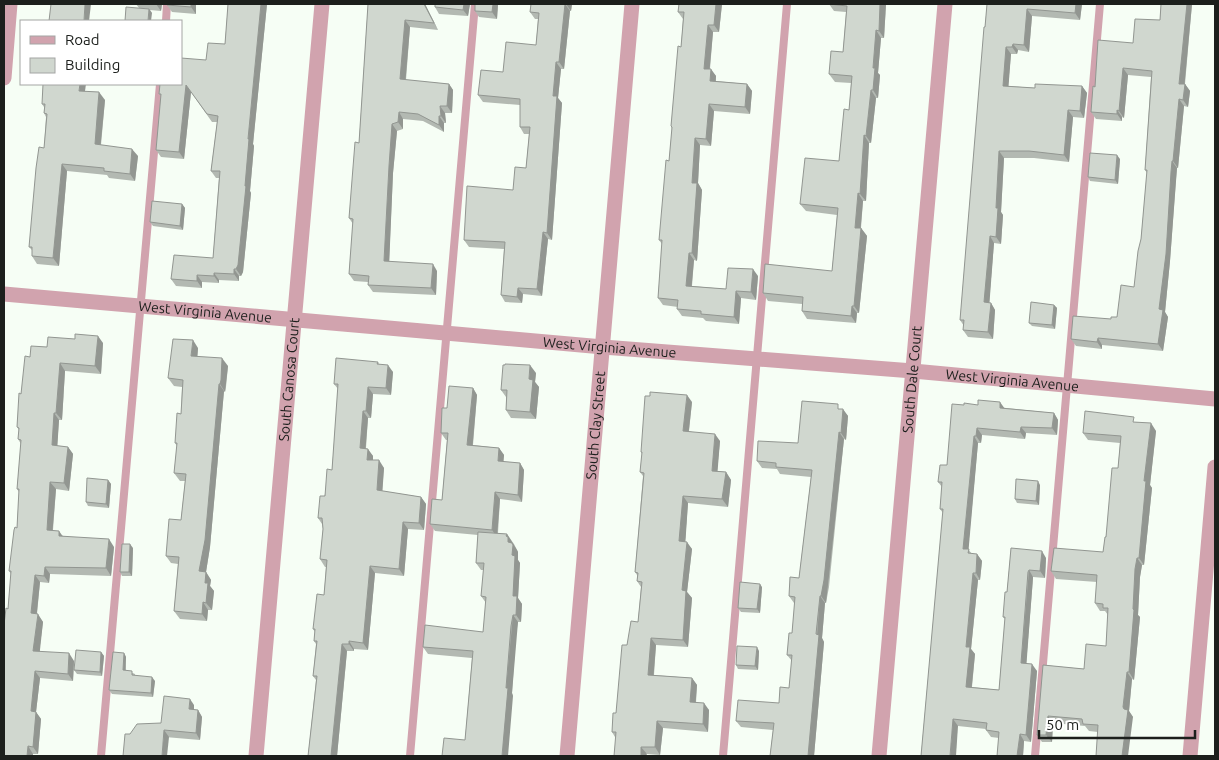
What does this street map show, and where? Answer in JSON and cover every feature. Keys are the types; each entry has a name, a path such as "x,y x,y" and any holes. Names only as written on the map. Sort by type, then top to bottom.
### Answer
{"street":[{"path":"4,78 10,4"},
{"name":"South Canosa Court","path":"256,756 322,4"},
{"name":"South Clay Street","path":"568,756 632,4"},
{"name":"South Dale Court","path":"879,756 945,4"},
{"name":"West Virginia Avenue","path":"4,294 912,371 1215,399"},
{"path":"1190,756 1215,467"}],"lane":[{"path":"166,20 167,4"},
{"path":"410,756 475,4"},
{"path":"723,756 787,4"},
{"path":"1035,756 1100,4"},
{"path":"101,756 160,85"}],"building":[{"path":"51,4 85,4 84,20 49,20"},
{"path":"191,4 191,7 167,5"},
{"path":"228,4 261,4 238,265 234,269 234,274 214,273 214,276 197,275 197,281 171,279 174,255 213,258 220,171 211,171 218,116 207,114 186,85 179,152 156,150 161,94 159,94 160,85 182,85 182,58 206,60 208,43 225,44"},
{"path":"368,4 424,4 434,23 405,20 400,79 449,84 447,106 440,106 441,116 439,116 439,125 418,114 399,112 398,122 392,124 384,261 433,264 431,288 368,285 369,276 349,274 353,219 349,218 355,142 359,143"},
{"path":"435,4 464,4 463,10 435,7"},
{"path":"475,4 493,4 492,12 475,11"},
{"path":"531,4 565,4 559,62 556,62 553,96 557,96 547,233 543,232 537,289 518,288 517,297 501,295 505,242 464,240 467,186 513,190 515,167 526,168 530,127 520,127 520,99 478,95 481,70 503,72 506,42 536,45 539,13 530,12"},
{"path":"679,4 716,4 714,25 708,25 704,69 711,69 710,81 747,84 745,107 709,104 706,139 695,138 692,183 697,183 692,253 689,253 686,286 726,289 728,268 753,269 751,292 736,291 734,317 701,314 701,311 677,309 678,300 658,298 662,240 659,240 666,160 669,161 678,46 681,47 684,12 678,12"},
{"path":"829,4 880,4 879,31 876,30 873,90 871,90 866,136 864,135 860,194 858,193 855,228 861,228 854,306 852,306 851,316 802,311 803,297 763,293 765,264 832,271 838,208 800,204 805,158 839,161 844,109 849,110 852,76 829,74 831,51 843,52 847,6"},
{"path":"987,4 1076,4 1075,13 1027,9 1024,45 1013,44 1012,47 1006,47 1003,86 1035,88 1035,84 1082,86 1080,111 1068,110 1064,155 1029,151 999,151 996,237 990,236 984,302 991,303 988,332 963,330 964,320 960,320"},
{"path":"1161,4 1187,4 1179,84 1185,84 1183,100 1179,99 1172,161 1166,254 1159,309 1163,310 1158,344 1098,338 1097,342 1071,339 1073,316 1111,319 1111,317 1117,317 1121,285 1134,287 1141,239 1152,71 1123,68 1119,111 1117,110 1117,114 1091,112 1093,86 1095,87 1098,40 1133,43 1135,19 1160,20"},
{"path":"126,7 149,9 148,20 125,20"},
{"path":"43,85 80,85 79,91 99,92 95,144 132,149 130,174 104,171 104,168 62,164 53,258 32,256 32,247 29,247 39,147 44,148 47,114 44,113 45,104 42,104"},
{"path":"1090,153 1117,155 1115,180 1088,177"},
{"path":"152,201 182,204 180,226 150,222"},
{"path":"1031,302 1054,305 1052,325 1029,323"},
{"path":"75,334 98,336 95,366 60,363 52,445 68,447 64,483 50,482 47,530 59,531 59,536 109,539 106,568 45,567 44,576 35,575 31,613 38,614 33,651 69,653 68,674 35,671 31,711 36,712 33,747 28,746 27,756 4,756 4,625 6,608 8,609 11,571 9,571 14,530 15,527 17,528 19,489 17,489 21,440 18,439 19,428 17,427 19,393 21,394 25,356 30,357 31,346 47,347 48,337 75,339"},
{"path":"173,339 193,340 191,356 222,358 205,540 199,571 206,572 205,583 208,583 206,603 203,602 202,614 174,611 179,557 166,556 169,519 181,520 186,474 174,473 177,413 181,414 183,380 168,378"},
{"path":"336,358 378,362 377,364 388,365 386,388 368,387 366,411 363,411 360,448 368,449 367,460 379,460 377,490 421,497 419,523 403,522 399,569 370,566 363,643 349,641 349,644 342,644 331,756 308,756 317,676 313,676 317,641 314,641 315,629 313,629 317,594 324,595 327,560 320,559 323,529 322,518 318,518 320,496 325,496 327,469 332,470 338,384 334,384"},
{"path":"503,365 530,365 529,379 533,380 530,412 506,410 507,390 501,390"},
{"path":"449,386 473,388 467,445 499,448 498,461 520,463 518,495 495,492 492,530 430,524 432,499 442,500 448,433 441,433 442,408 447,408"},
{"path":"650,392 687,395 683,431 715,434 712,471 726,472 722,499 683,496 679,541 687,542 682,590 686,591 683,640 651,638 648,675 692,678 690,702 704,703 703,724 657,721 655,747 641,747 641,756 614,756 616,732 612,732 613,713 616,713 622,645 627,645 631,621 638,622 642,582 637,581 638,573 635,572 644,473 640,472 645,396 650,396"},
{"path":"978,400 1000,402 1000,408 1054,413 1052,428 1021,427 1020,432 977,428 976,436 974,436 963,549 969,549 968,553 977,554 976,573 973,573 966,647 970,647 966,687 999,690 1005,617 1003,617 1005,592 1007,592 1011,548 1042,551 1040,571 1029,570 1028,572 1021,663 1032,664 1026,735 1020,734 1017,756 997,756 999,732 986,730 987,723 953,719 950,756 921,756 943,509 940,509 942,482 938,482 940,465 947,465 952,404 978,405"},
{"path":"802,401 838,404 838,409 843,409 841,433 839,432 824,580 820,596 816,634 819,635 808,756 770,756 774,723 736,721 738,700 779,703 780,687 789,688 792,655 787,655 789,633 792,633 795,597 789,596 790,577 799,578 812,470 776,467 776,463 757,461 758,441 798,443"},
{"path":"1085,411 1134,417 1133,422 1151,423 1144,481 1146,481 1139,558 1137,558 1135,569 1129,672 1127,672 1123,707 1128,710 1122,756 1096,756 1098,725 1083,724 1082,719 1048,716 1046,735 1037,735 1043,665 1084,669 1086,644 1106,646 1108,608 1103,608 1103,604 1095,603 1097,575 1051,571 1054,548 1103,552 1112,468 1118,468 1121,436 1083,433"},
{"path":"87,478 108,480 106,504 86,502"},
{"path":"1016,479 1038,481 1036,501 1015,499"},
{"path":"478,532 507,534 508,542 513,545 512,555 515,556 513,596 517,596 516,615 513,615 511,626 502,756 442,756 444,738 465,740 473,651 423,647 425,625 483,632 486,597 481,596 484,563 476,563"},
{"path":"122,544 130,544 129,572 120,572"},
{"path":"740,582 760,584 757,609 738,608"},
{"path":"737,646 757,647 755,666 736,665"},
{"path":"76,650 101,652 100,672 74,670"},
{"path":"113,652 124,653 123,670 132,671 132,675 152,677 151,693 109,690"},
{"path":"164,696 190,699 189,709 198,710 196,733 164,730 162,756 123,756 125,734 130,734 137,724 161,723"}]}
